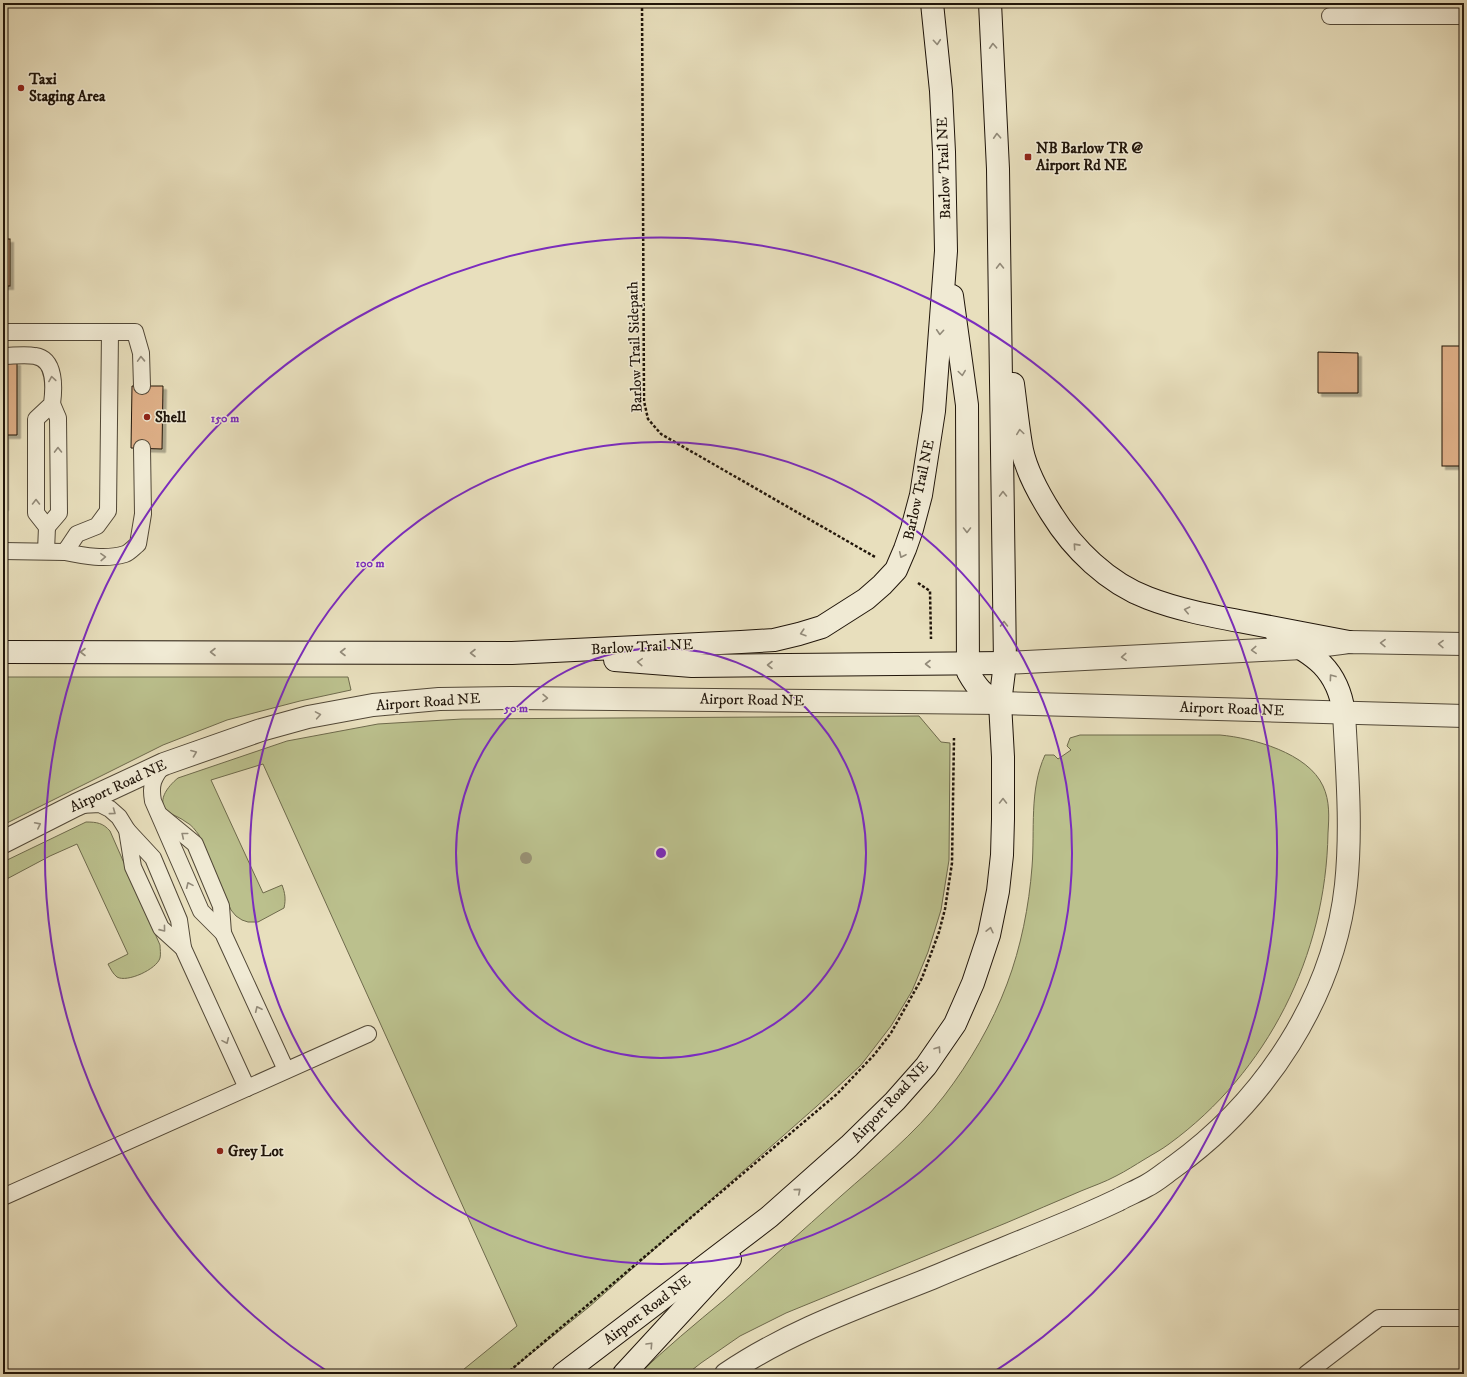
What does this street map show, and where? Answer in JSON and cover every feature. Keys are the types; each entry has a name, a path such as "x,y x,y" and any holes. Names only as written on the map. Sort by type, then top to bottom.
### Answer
{"main road":[{"name":"Barlow Trail NE","path":"512,653 682,646 774,640 822,627 866,599 896,570 906,549 921,495 934,411 946,251 941,91 932,3"},
{"path":"990,3 998,169 1001,289 1005,663"},
{"path":"946,251 967,405 967,664 968,672 976,686 988,697 1000,703"},
{"path":"1001,289 1022,450 1031,476 1043,501 1057,524 1095,566 1119,583 1146,598 1177,608 1349,642"},
{"path":"726,1374 751,1357 800,1332 1086,1215 1146,1186 1194,1152 1237,1112 1263,1082 1290,1045 1307,1014 1328,963 1341,921 1346,885 1349,842 1348,781 1342,699 1337,683 1322,663 1302,648 1274,634 1219,617"},
{"path":"3,652 512,653 692,666 1005,663 1302,648 1349,642 1464,644"},
{"name":"Airport Road NE","path":"563,1374 769,1216 849,1146 895,1101 926,1066 955,1024 970,990 989,935 998,891 1002,855 1003,756 1000,703 1005,663"},
{"name":"Airport Road NE","path":"3,842 76,805 164,764 246,735 308,717 373,705 439,699 513,698 1000,703 1464,716"},
{"name":"Airport Road NE","path":"624,1374 769,1216"}],"lane":[{"path":"1330,16 1464,16"},
{"path":"3,332 135,332 141,353 142,386"},
{"path":"64,552 77,534 97,526 108,511 110,332"},
{"path":"3,356 36,356 48,364 52,376 54,391 52,404 58,418 59,513 47,527 46,551"},
{"path":"47,527 36,513 36,419 52,404"},
{"path":"3,551 64,552 90,557 127,554 138,544 143,514 142,448"},
{"path":"164,764 152,781 151,791 153,801 201,911 223,933 286,1070"},
{"path":"76,805 100,804 110,810 119,817 127,830 153,858 180,920 184,948 247,1088"},
{"path":"159,814 195,844 221,906 223,933"},
{"path":"127,830 133,867 161,928 184,948"},
{"path":"3,1197 368,1034"},
{"path":"1306,1374 1379,1318 1464,1318"}],"path":[{"name":"Barlow Trail Sidepath","path":"642,3 644,401 648,419 661,434 878,560"},
{"path":"914,581 930,591 931,646"},
{"path":"506,1374 837,1094 874,1055 890,1033 922,978 939,932 945,909 952,863 954,738"}],"green space":[{"path":"3,677 348,677 351,690 300,701 227,720 163,745 3,825"},
{"path":"919,716 941,742 950,743 949,860 941,910 928,952 912,991 891,1026 861,1065 817,1106 589,1307 506,1374 458,1374 517,1326 263,764 211,780 263,893 282,885 283,888 285,899 284,908 258,922 248,922 242,920 231,910 199,835 190,825 165,809 163,804 164,795 170,785 178,778 287,741 378,724 462,719"},
{"path":"1080,735 1220,735 1233,737 1278,749 1293,756 1316,774 1323,786 1328,803 1329,815 1325,878 1316,923 1303,966 1285,1007 1262,1046 1235,1082 1204,1115 1166,1146 1120,1174 1006,1223 786,1313 740,1336 687,1374 639,1374 670,1345 739,1287 895,1149 933,1110 954,1083 980,1042 994,1014 1007,984 1016,956 1024,926 1029,897 1033,853 1035,796 1040,768 1045,755 1054,755 1058,759 1071,750 1067,746 1070,738"},
{"path":"86,822 100,824 105,826 110,831 160,945 160,958 158,962 148,970 134,977 117,977 108,964 128,954 77,844 50,856 3,881 3,862"}],"building":[{"path":"3,239 10,239 10,286 3,286"},
{"path":"1442,346 1464,346 1464,466 1442,466"},
{"path":"1318,352 1358,353 1358,393 1318,393"},
{"path":"3,362 17,362 17,435 5,435 5,507 3,507"},
{"name":"Shell","path":"132,386 163,386 162,449 131,448"}],"place":[{"name":"Taxi Staging Area","path":"21,88"},
{"name":"NB Barlow TR @ Airport Rd NE","path":"1028,157"},
{"name":"Shell","path":"147,417"},
{"name":"Grey Lot","path":"220,1151"}]}
